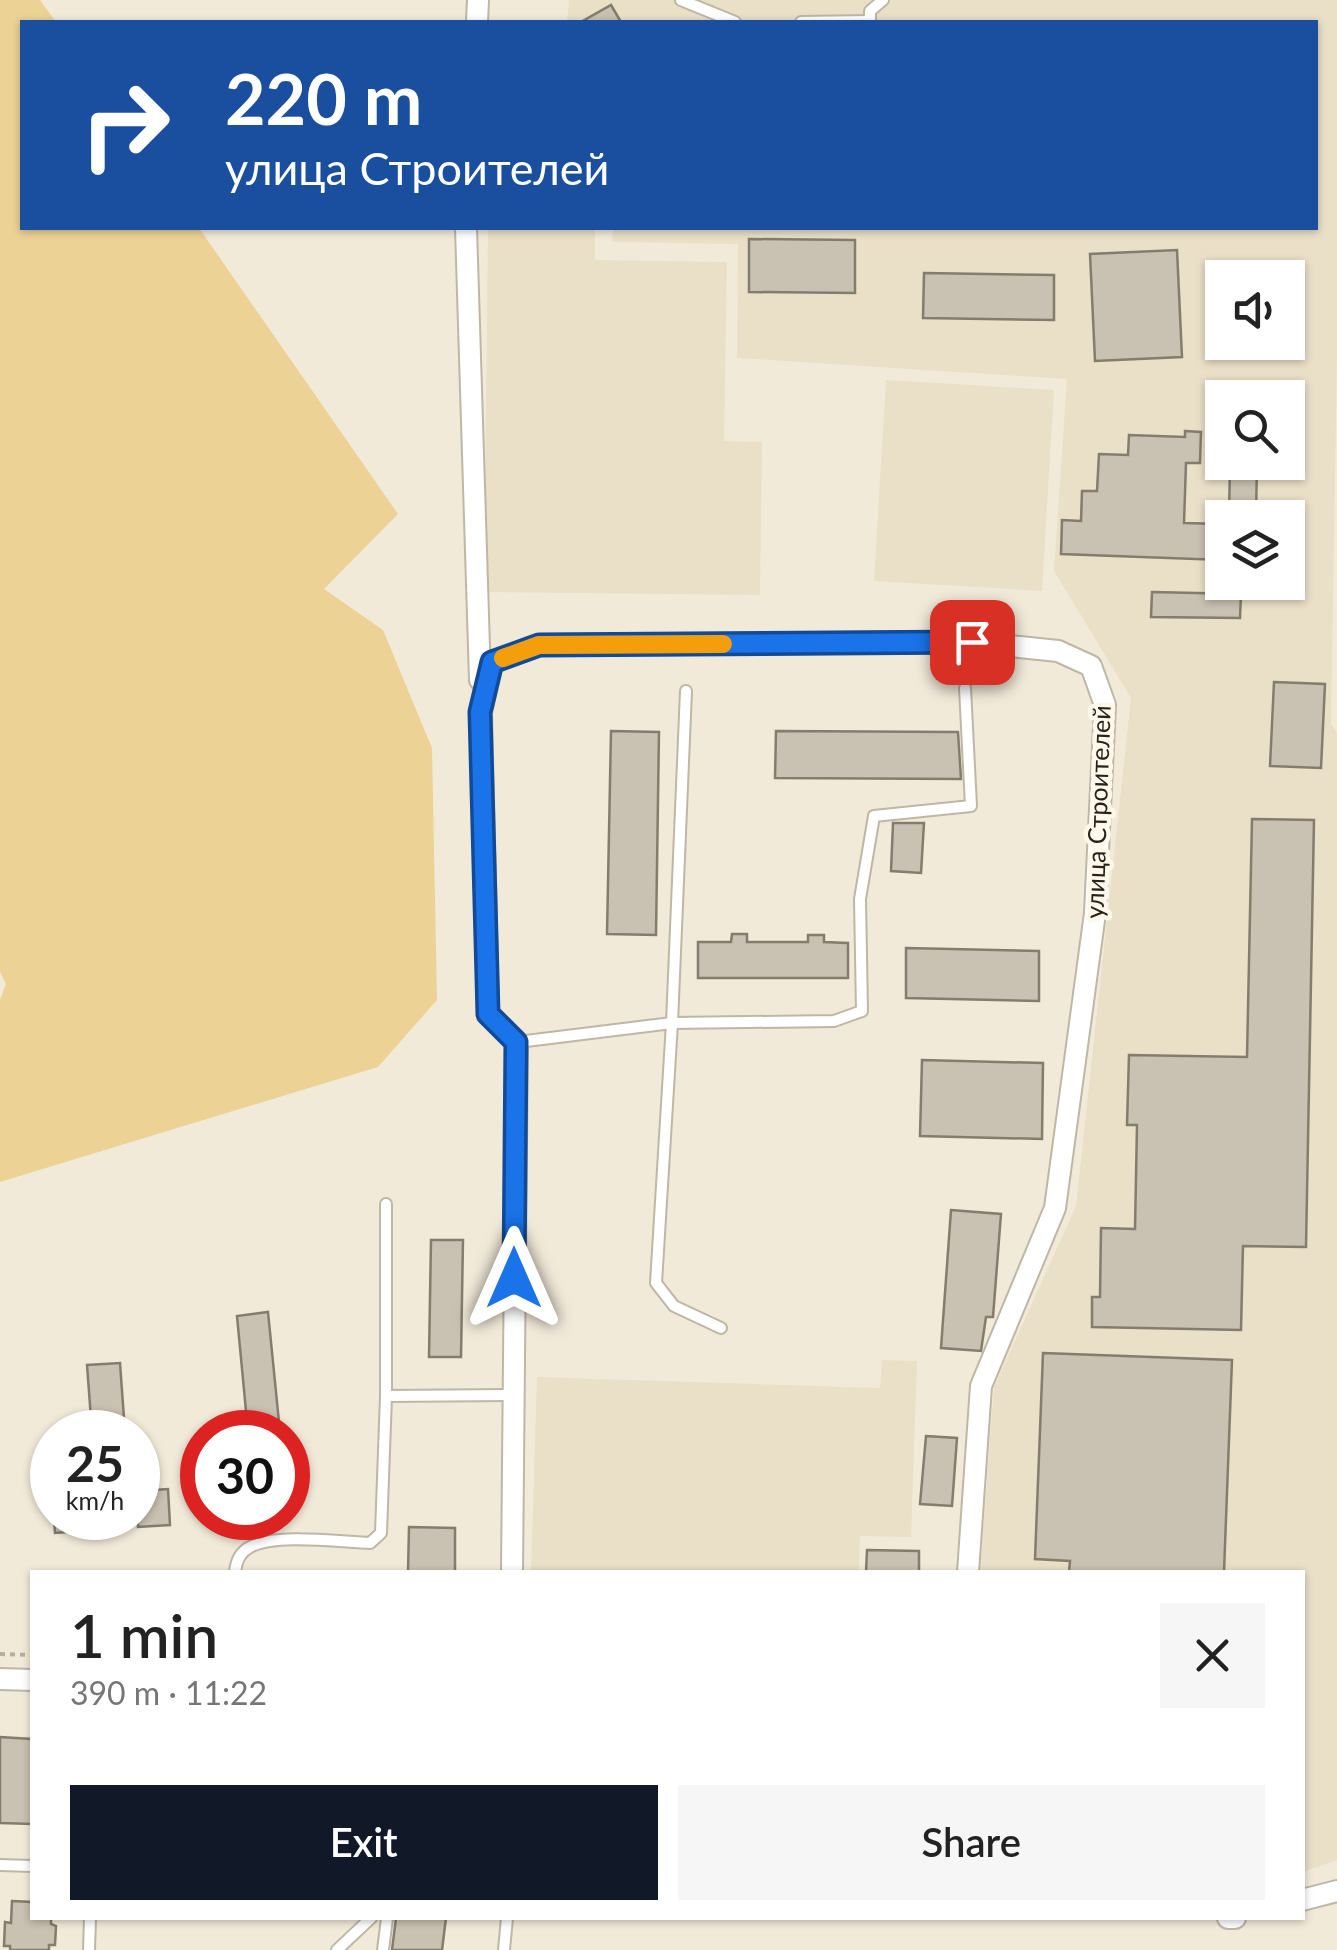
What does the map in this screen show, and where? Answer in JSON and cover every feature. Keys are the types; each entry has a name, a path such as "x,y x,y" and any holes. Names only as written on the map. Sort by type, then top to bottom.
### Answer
{"street":[{"path":"466,230 480,712"},
{"name":"улица Строителей","path":"516,1042 488,1014 480,712 492,662 539,645 972,642 1058,651 1091,666 1104,704 1090,953 1055,1208 981,1386 968,1570"},
{"path":"512,1570 516,1042"},
{"path":"0,1679 30,1680"},
{"path":"1305,1899 1337,1891"}],"lane":[{"path":"681,0 730,20"},
{"path":"870,20 870,10 883,0"},
{"path":"516,1042 672,1023 834,1021 862,1011 860,898 874,816 971,806 965,688"},
{"path":"686,691 656,1283 674,1306 721,1328"},
{"path":"235,1570 236,1561 248,1547 270,1541 370,1543 380,1532 386,1396 386,1204"},
{"path":"386,1396 514,1395"},
{"path":"0,1865 30,1866"},
{"path":"89,1950 90,1920"},
{"path":"336,1950 369,1920"},
{"path":"383,1950 386,1920"},
{"path":"504,1950 506,1920"}],"path":[{"path":"0,1654 30,1655"}],"shaded area":[{"path":"0,0 40,0 55,20 20,20 20,230 200,230 398,514 324,589 383,630 432,748 437,1000 378,1067 0,1182 0,1000 6,984 0,972"},
{"path":"569,0 1337,0 1331,724 1337,733 1337,1860 1305,1871 1305,1570 980,1570 994,1387 1076,1206 1131,698 1054,571 1067,379 737,358 738,244 612,242 613,230 1318,230 1318,20 567,20"},
{"path":"488,230 595,230 595,260 727,262 724,441 762,442 760,595 484,592"},
{"path":"886,380 1054,390 1042,591 874,581"},
{"path":"882,1360 917,1361 911,1537 860,1536 859,1570 531,1570 537,1377 880,1388"}],"building":[{"path":"611,5 620,20 585,20"},
{"path":"749,239 855,240 855,293 749,292"},
{"path":"1177,250 1182,357 1095,361 1090,254"},
{"path":"924,273 1054,275 1054,320 923,318"},
{"path":"1185,431 1201,432 1200,463 1186,463 1184,523 1205,524 1205,559 1061,554 1062,520 1081,521 1082,491 1097,491 1099,454 1128,455 1129,435 1185,437"},
{"path":"1230,480 1257,480 1256,500 1229,500"},
{"path":"1152,592 1205,593 1205,600 1241,600 1240,618 1151,617"},
{"path":"1274,682 1325,684 1321,768 1270,766"},
{"path":"611,731 659,732 656,935 607,934"},
{"path":"776,731 958,732 961,779 775,778"},
{"path":"1252,819 1314,820 1306,1247 1243,1246 1241,1330 1092,1327 1092,1297 1100,1297 1101,1228 1135,1229 1137,1125 1127,1125 1129,1055 1247,1057"},
{"path":"893,823 924,823 921,873 891,871"},
{"path":"732,934 747,934 747,942 808,942 808,935 824,935 824,942 848,943 848,978 698,978 698,942 731,942"},
{"path":"906,948 1039,951 1039,1001 906,998"},
{"path":"922,1060 1043,1063 1042,1139 920,1136"},
{"path":"951,1210 1001,1214 993,1317 986,1317 981,1351 941,1348"},
{"path":"431,1240 463,1240 461,1357 429,1357"},
{"path":"268,1312 278,1410 246,1410 237,1316"},
{"path":"1043,1353 1232,1360 1224,1570 1069,1570 1070,1561 1035,1559"},
{"path":"120,1363 123,1410 90,1410 87,1365"},
{"path":"926,1436 957,1438 952,1506 920,1504"},
{"path":"168,1489 170,1525 160,1526 160,1490"},
{"path":"409,1527 455,1528 455,1570 408,1570"},
{"path":"867,1550 919,1551 919,1570 866,1570"},
{"path":"0,1737 30,1739 30,1824 0,1823"},
{"path":"12,1901 30,1902 30,1920 51,1920 56,1926 55,1945 49,1945 49,1950 10,1950 10,1946 4,1946 5,1922 11,1923"},
{"path":"396,1920 446,1920 442,1950 392,1950"}],"slow traffic":[{"path":"503,658 539,645 723,644"}],"route":[{"path":"514,1278 516,1042 488,1014 480,712 492,662 539,645 972,642"}]}
